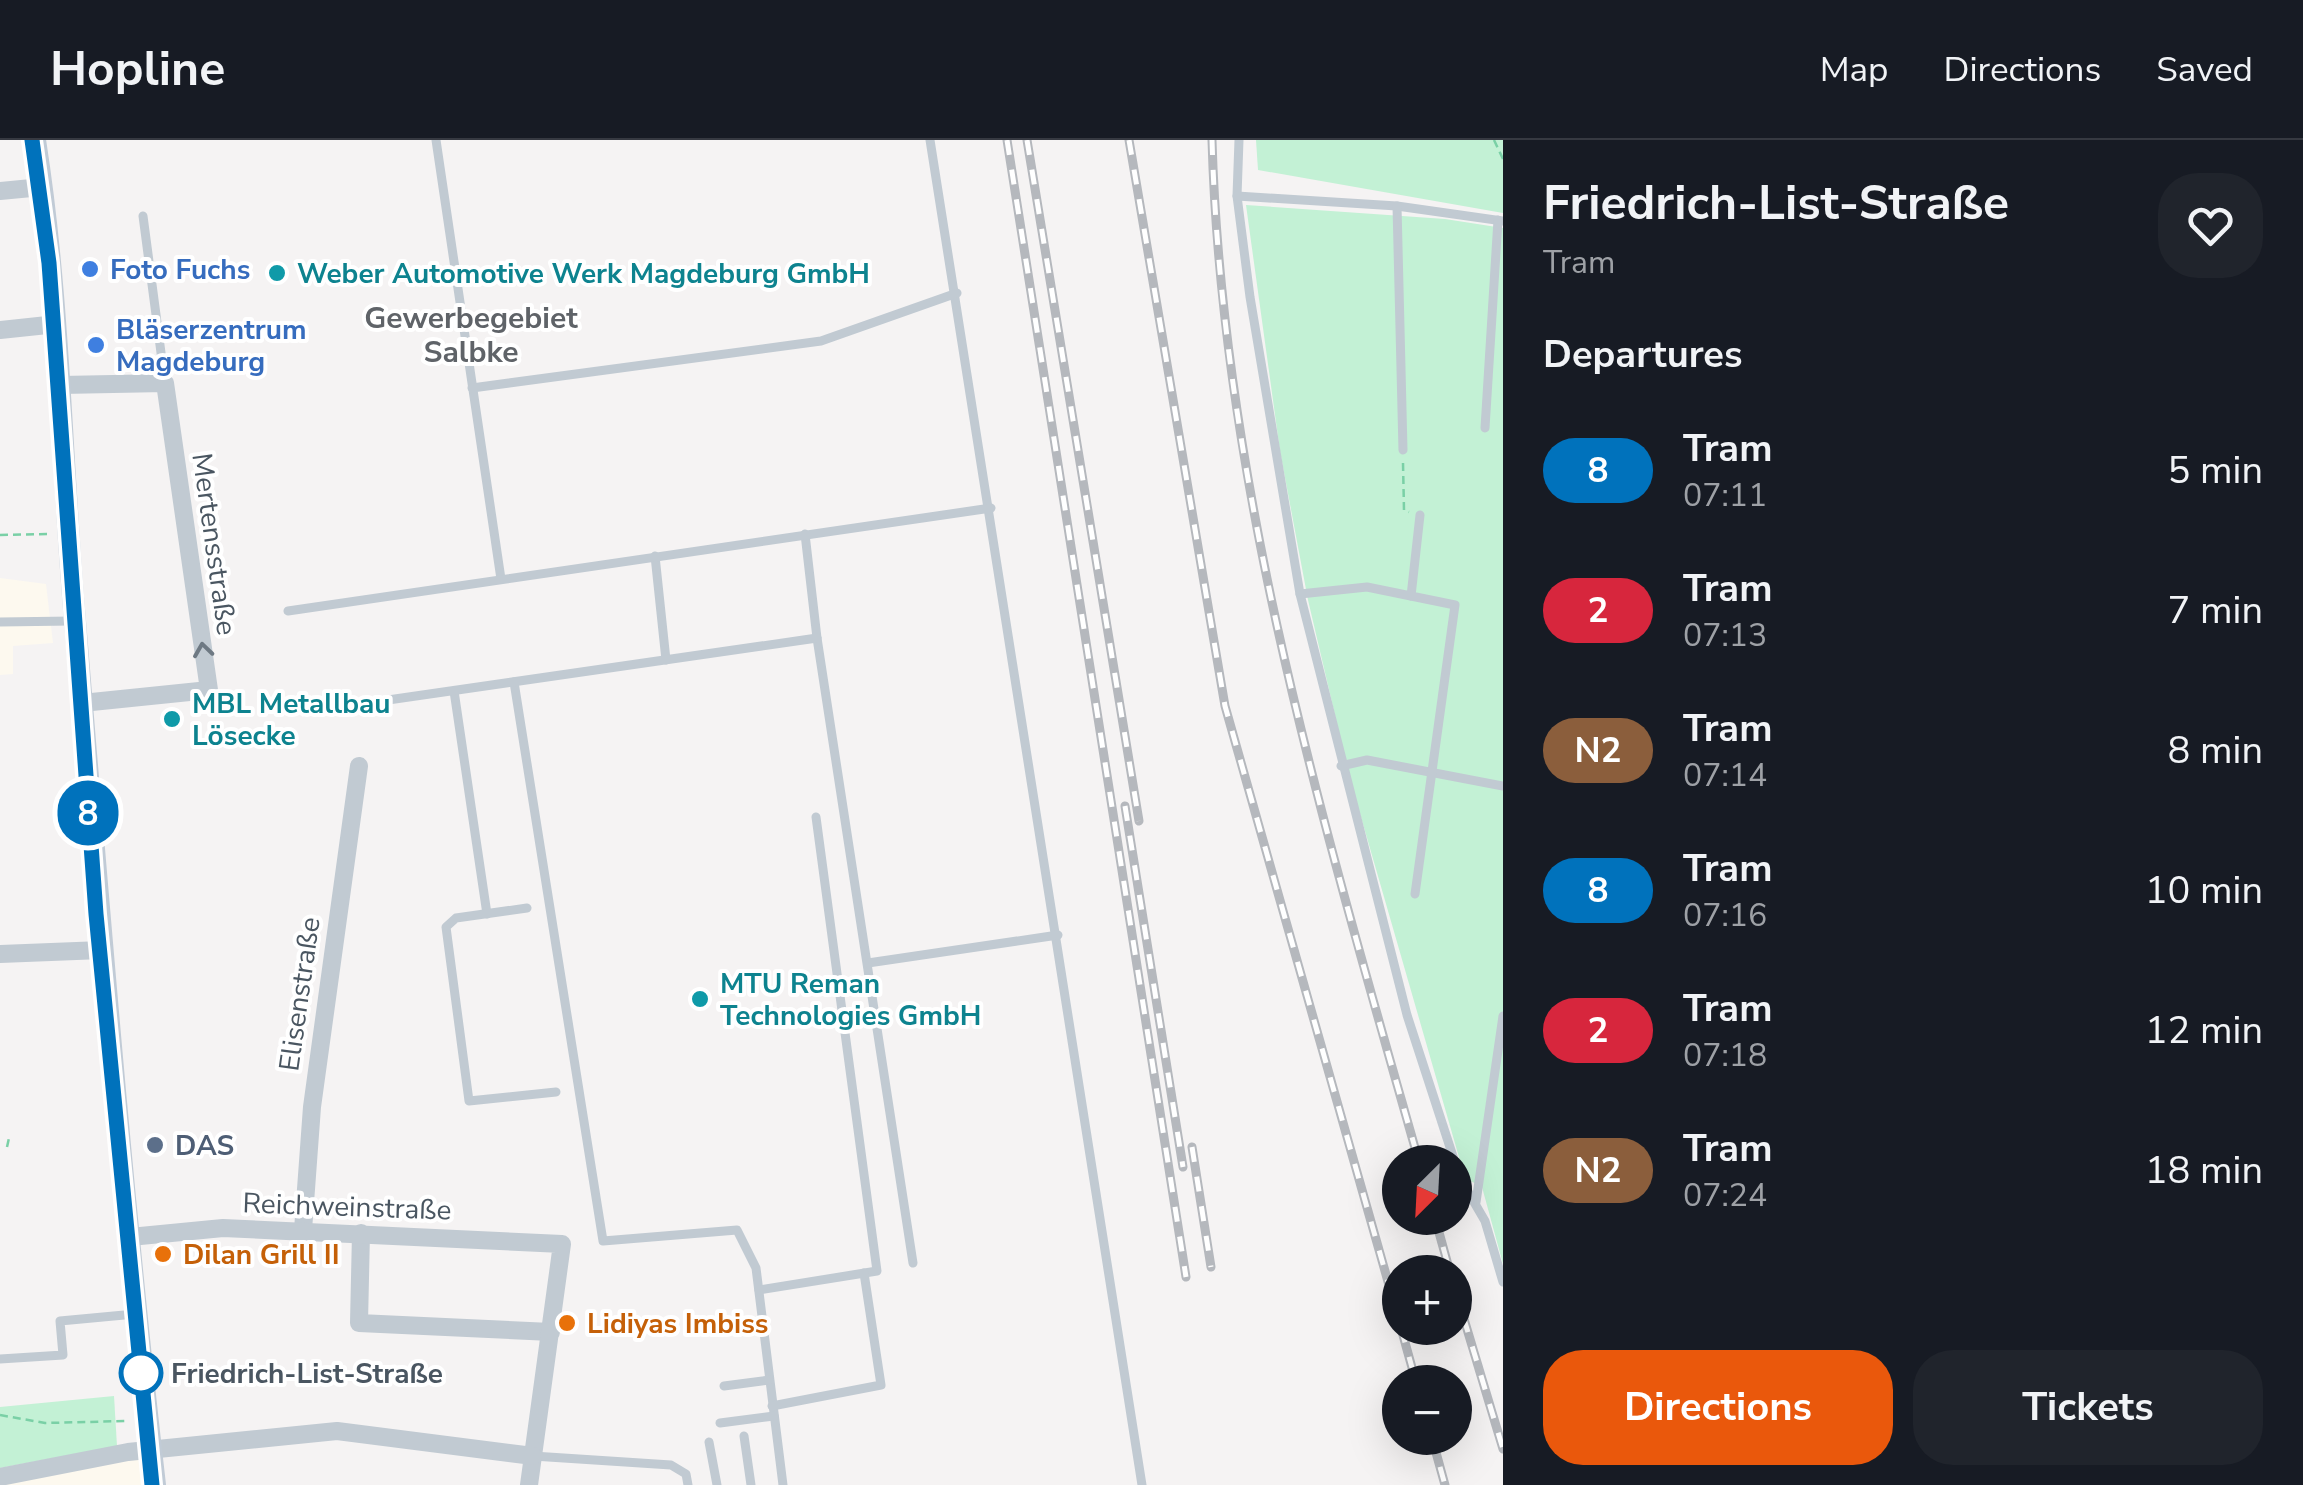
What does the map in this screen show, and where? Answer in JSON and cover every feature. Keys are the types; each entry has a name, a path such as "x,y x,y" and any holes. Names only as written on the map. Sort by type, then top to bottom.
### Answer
{"main road":[{"path":"35,140 57,324 68,534 102,950 156,1485"}],"street":[{"path":"0,191 42,187"},
{"path":"0,330 57,324"},
{"path":"61,386 164,384"},
{"name":"Mertensstraße","path":"82,702 208,690 164,384"},
{"name":"Elisenstraße","path":"304,1230 312,1107 359,766"},
{"path":"0,954 102,950"},
{"name":"Reichweinstraße","path":"130,1237 223,1228 562,1244 551,1332"},
{"path":"361,1233 359,1322 551,1332 529,1485"},
{"path":"0,1477 26,1479 152,1449 337,1431 533,1456"}],"lane":[{"path":"436,140 501,579"},
{"path":"930,140 1142,1485"},
{"path":"1239,140 1237,196 1276,465 1300,594 1407,1016 1460,1178 1476,1203 1503,1282"},
{"path":"1237,196 1397,206 1500,220 1484,428"},
{"path":"1397,206 1403,450"},
{"path":"143,216 164,384"},
{"path":"472,388 821,342 956,293"},
{"path":"288,611 991,508"},
{"path":"1412,596 1420,515"},
{"path":"805,534 817,638 913,1263"},
{"path":"655,556 666,660"},
{"path":"1300,594 1367,587 1455,605 1415,894"},
{"path":"0,622 75,621"},
{"path":"305,712 817,638"},
{"path":"514,682 604,1242 737,1230 756,1268 784,1485"},
{"path":"454,690 487,914"},
{"path":"1341,766 1367,760 1503,786"},
{"path":"759,1290 876,1271 816,816"},
{"path":"527,908 456,918 446,927 469,1101 556,1092"},
{"path":"868,964 1058,936"},
{"path":"1476,1203 1503,1016"},
{"path":"720,1424 882,1386 864,1273"},
{"path":"0,1359 63,1356 60,1320 138,1314"},
{"path":"724,1386 769,1380"},
{"path":"744,1436 751,1485"},
{"path":"709,1442 716,1485"},
{"path":"533,1456 671,1465 686,1474 688,1485"}],"path":[{"path":"1494,140 1503,159"},
{"path":"1403,450 1404,510 1420,515"},
{"path":"0,534 68,534"},
{"path":"7,1147 10,1138"},
{"path":"0,1415 45,1423 126,1421"}],"shaded area":[{"path":"0,578 46,584 53,643 13,646 13,674 0,675"},
{"path":"138,1457 143,1485 0,1485"}],"green space":[{"path":"1256,140 1503,140 1503,213 1258,170"},
{"path":"1246,205 1445,219 1503,228 1503,1264 1482,1187 1472,1182 1472,1145 1455,1145 1350,779 1308,600 1280,451"},
{"path":"114,1396 117,1446 0,1468 0,1407"}],"tram line":[{"name":"8","path":"32,140 49,263 65,534 96,914 152,1485"},
{"path":"38,140 55,289 110,1012 159,1485"}],"railway":[{"path":"1007,140 1186,1277"},
{"path":"1027,140 1139,821"},
{"path":"1129,140 1225,706 1382,1260"},
{"path":"1212,140 1220,270 1235,400 1257,529 1315,784 1414,1145"},
{"path":"1125,806 1183,1167"},
{"path":"1192,1147 1211,1267"},
{"path":"1440,1235 1445,1255"},
{"path":"1406,1345 1411,1365"},
{"path":"1472,1345 1503,1449"},
{"path":"1437,1455 1445,1485"}],"place":[{"name":"Foto Fuchs","path":"90,269"},
{"name":"Weber Automotive Werk Magdeburg GmbH","path":"277,273"},
{"name":"Bläserzentrum Magdeburg","path":"96,345"},
{"name":"MBL Metallbau Lösecke","path":"172,719"},
{"name":"MTU Reman Technologies GmbH","path":"700,999"},
{"name":"DAS","path":"155,1145"},
{"name":"Dilan Grill II","path":"163,1254"},
{"name":"Lidiyas Imbiss","path":"567,1323"},
{"name":"Friedrich-List-Straße","path":"141,1373"}],"district":[{"name":"Gewerbegebiet Salbke","path":"471,335"}]}
